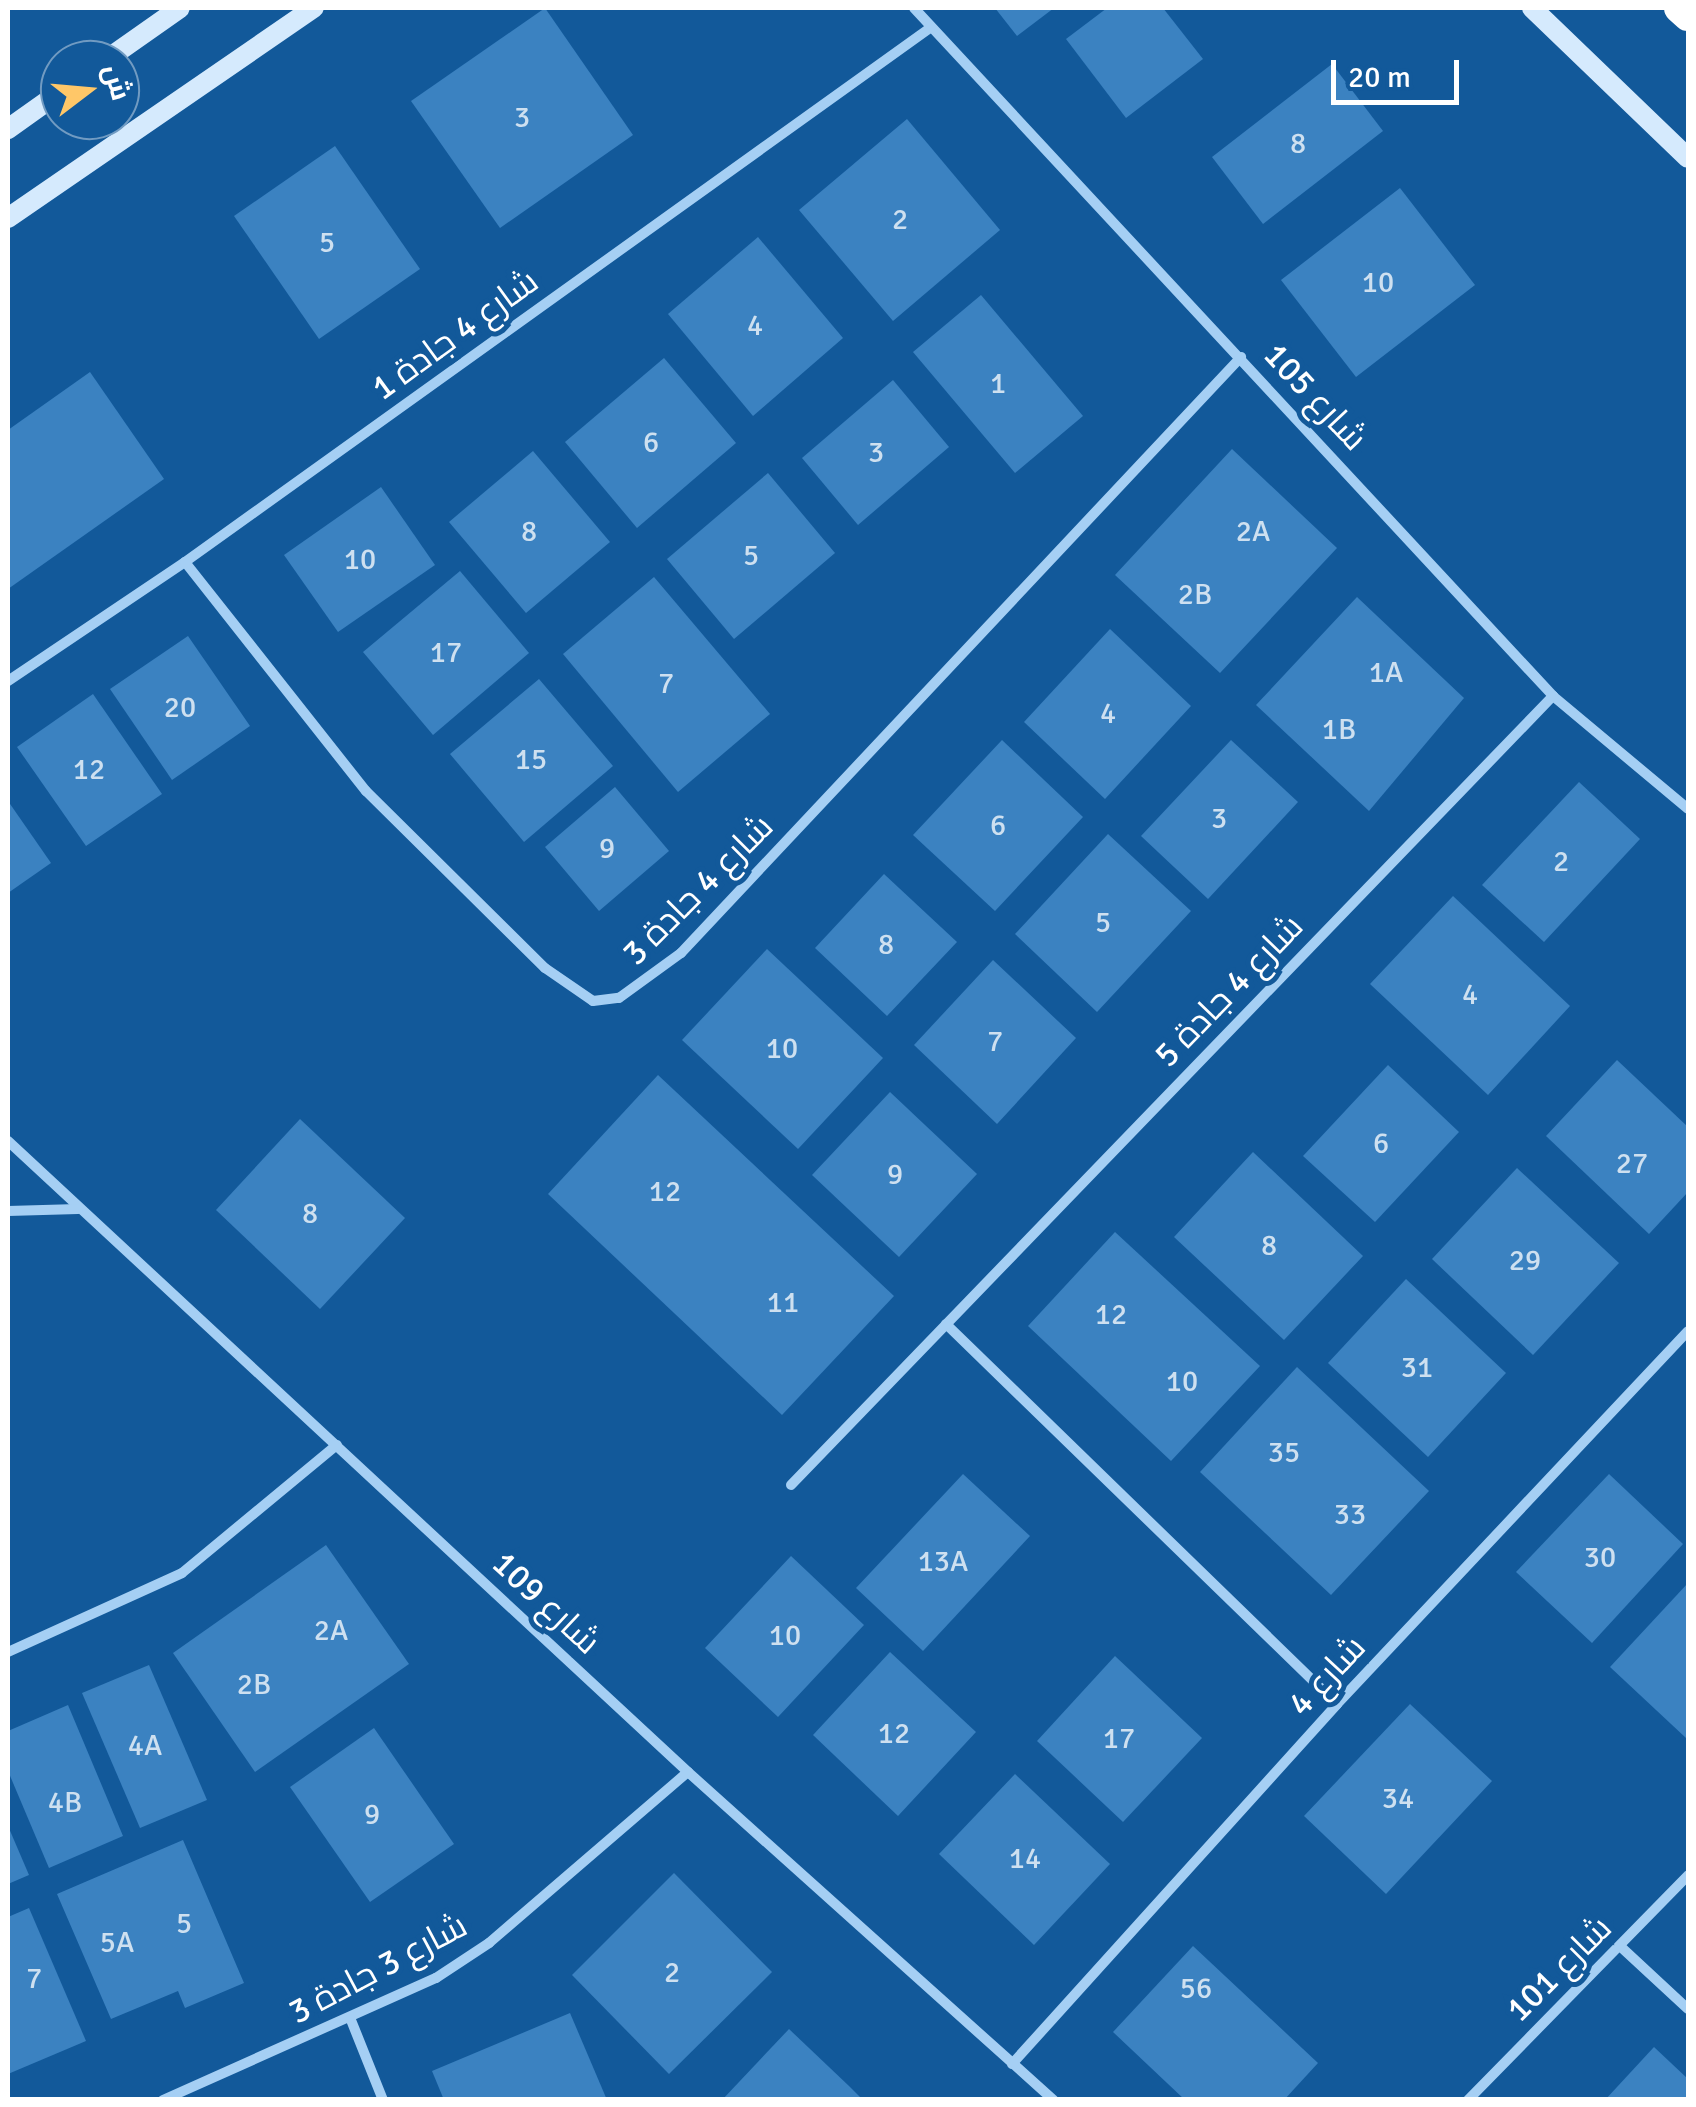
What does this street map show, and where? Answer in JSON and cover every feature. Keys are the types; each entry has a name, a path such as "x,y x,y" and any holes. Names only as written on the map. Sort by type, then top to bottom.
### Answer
{"highway":[{"path":"1679,8 1688,16"}],"street":[{"path":"134,40 180,8"},
{"path":"8,218 314,8"},
{"name":"شارع 105","path":"914,8 1552,696 1688,809"},
{"path":"1532,8 1688,158"},
{"name":"شارع 4 جادة 1","path":"8,681 185,562 930,28"},
{"path":"8,130 40,107"},
{"name":"شارع 4 جادة 3","path":"185,562 366,791 558,978 592,1001 619,998 681,952 1241,357"},
{"name":"شارع 4 جادة 5","path":"791,1484 1552,696"},
{"name":"شارع 109","path":"8,1140 688,1772 1053,2100"},
{"path":"8,1211 78,1209"},
{"path":"946,1324 1337,1704"},
{"name":"شارع 4","path":"1012,2064 1337,1704 1688,1331"},
{"path":"8,1652 182,1573 336,1445"},
{"name":"شارع 3 جادة 3","path":"162,2100 351,2020 489,1943 688,1772"},
{"name":"شارع 101","path":"1468,2100 1688,1875"},
{"path":"1620,1947 1688,2009"},
{"path":"351,2020 383,2100"}],"building":[{"path":"545,8 633,135 500,228 411,101"},
{"path":"995,8 1054,8 1017,36"},
{"path":"1107,8 1163,8 1203,59 1126,118 1066,39"},
{"path":"1332,64 1383,131 1263,224 1212,157"},
{"path":"907,119 1000,230 893,321 799,210"},
{"path":"335,146 420,269 319,339 234,216"},
{"path":"1400,188 1475,285 1356,377 1281,280"},
{"path":"758,237 843,338 753,416 668,314"},
{"path":"981,295 1083,416 1015,473 913,352"},
{"path":"664,358 736,443 637,528 565,442"},
{"path":"90,372 164,479 8,589 8,430"},
{"path":"893,380 949,447 858,525 802,458"},
{"path":"1232,449 1337,548 1220,673 1115,575"},
{"path":"533,451 610,542 526,613 449,522"},
{"path":"768,473 835,553 734,639 667,559"},
{"path":"381,487 435,565 338,632 284,555"},
{"path":"460,571 529,653 433,735 363,652"},
{"path":"654,577 770,714 678,792 563,654"},
{"path":"1357,597 1464,698 1369,811 1256,705"},
{"path":"1110,629 1191,706 1105,799 1024,722"},
{"path":"188,636 250,726 172,780 110,689"},
{"path":"539,679 613,766 524,842 450,754"},
{"path":"93,694 162,794 86,846 17,747"},
{"path":"1002,740 1083,817 995,911 913,835"},
{"path":"1231,740 1298,802 1208,899 1141,836"},
{"path":"1579,782 1640,839 1544,942 1482,885"},
{"path":"615,787 669,851 599,911 545,847"},
{"path":"8,801 51,863 8,893"},
{"path":"1108,834 1191,911 1097,1012 1015,934"},
{"path":"884,874 957,942 887,1016 815,948"},
{"path":"1453,896 1570,1006 1488,1095 1370,984"},
{"path":"767,949 883,1058 798,1149 682,1040"},
{"path":"993,960 1076,1038 997,1124 914,1045"},
{"path":"1617,1060 1688,1127 1688,1192 1649,1234 1546,1136"},
{"path":"1388,1065 1459,1132 1375,1222 1303,1156"},
{"path":"658,1075 894,1296 782,1415 548,1194"},
{"path":"890,1092 977,1174 899,1257 812,1175"},
{"path":"300,1119 405,1218 320,1309 216,1210"},
{"path":"1253,1152 1363,1256 1284,1340 1174,1237"},
{"path":"1517,1168 1619,1263 1533,1355 1432,1259"},
{"path":"1115,1232 1260,1366 1171,1461 1028,1326"},
{"path":"1406,1279 1506,1373 1428,1457 1328,1363"},
{"path":"1297,1367 1429,1491 1331,1595 1200,1472"},
{"path":"963,1474 1030,1536 923,1651 856,1588"},
{"path":"1609,1474 1683,1544 1592,1643 1516,1572"},
{"path":"326,1545 409,1664 255,1772 173,1653"},
{"path":"791,1556 864,1625 778,1717 705,1648"},
{"path":"1688,1583 1688,1736 1686,1738 1610,1667"},
{"path":"890,1652 976,1732 898,1816 813,1735"},
{"path":"1115,1656 1202,1738 1123,1822 1037,1741"},
{"path":"149,1665 207,1800 140,1828 82,1693"},
{"path":"1410,1704 1492,1781 1386,1894 1304,1816"},
{"path":"68,1705 123,1836 49,1868 8,1771 8,1731"},
{"path":"374,1728 454,1844 370,1902 290,1787"},
{"path":"1015,1774 1110,1864 1034,1945 939,1854"},
{"path":"8,1826 29,1875 8,1884"},
{"path":"183,1840 244,1983 185,2008 178,1991 111,2019 57,1894"},
{"path":"674,1873 772,1972 669,2074 572,1975"},
{"path":"29,1908 86,2041 8,2074 8,1917"},
{"path":"1193,1946 1318,2063 1284,2100 1185,2100 1113,2032"},
{"path":"570,2013 607,2100 444,2100 432,2071"},
{"path":"789,2029 849,2086 863,2100 722,2100"},
{"path":"1654,2047 1688,2079 1688,2100 1605,2100"}]}
